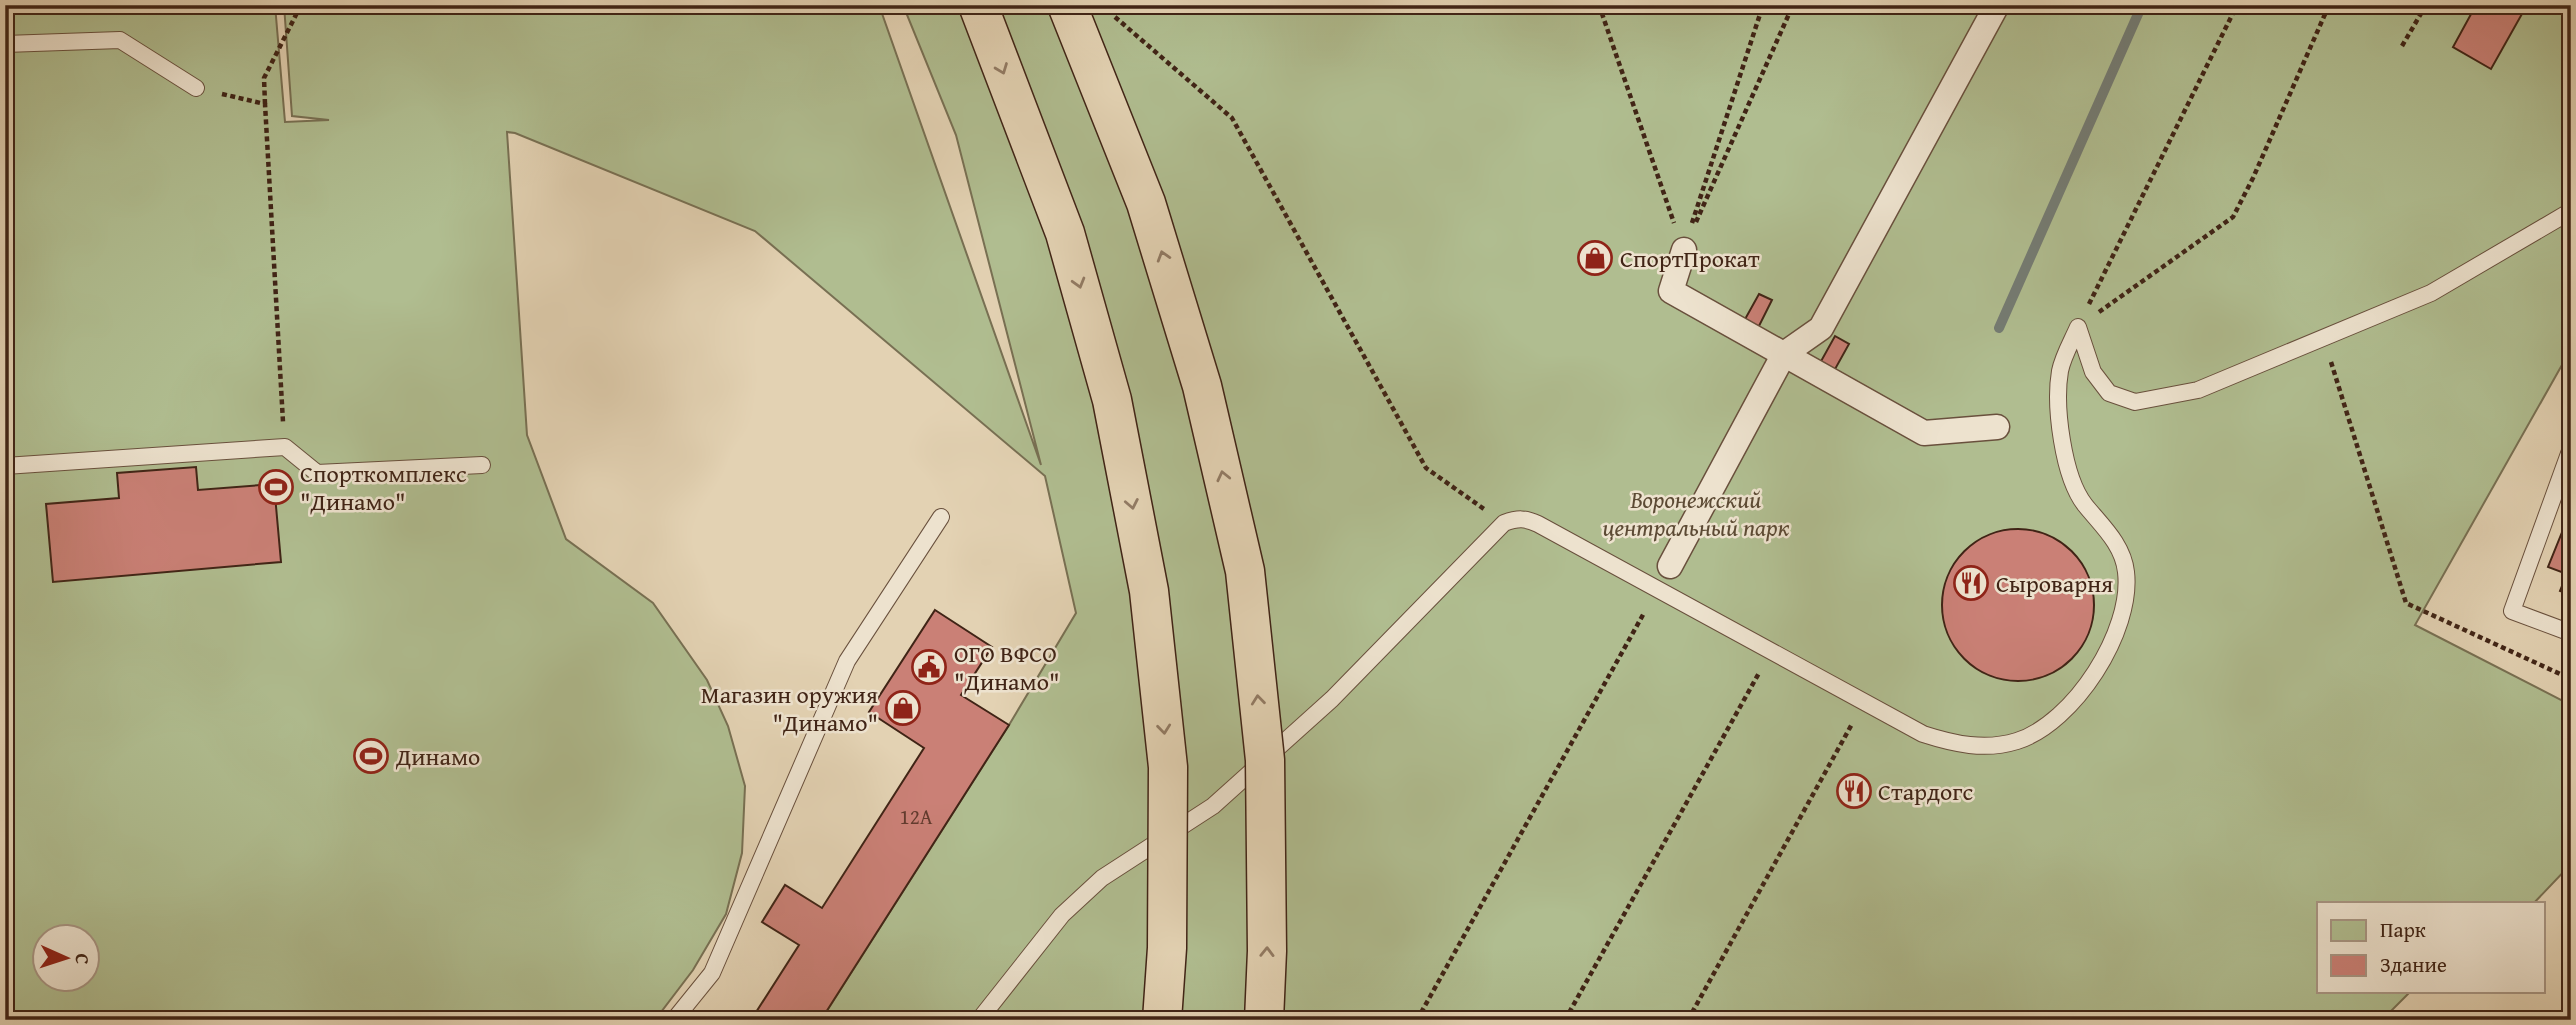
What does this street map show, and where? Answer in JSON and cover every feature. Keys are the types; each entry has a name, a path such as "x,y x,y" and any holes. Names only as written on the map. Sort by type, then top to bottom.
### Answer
{"main road":[{"path":"978,5 1065,233 1112,400 1149,591 1168,767 1167,948 1162,1020"},
{"path":"1067,5 1146,203 1202,386 1245,571 1265,760 1265,1020"}],"street":[{"path":"1670,566 1784,354 1821,328 1997,5"},
{"path":"1684,250 1671,291 1924,433 1997,427"}],"lane":[{"path":"5,44 120,40 195,88"},
{"path":"2078,327 2093,372 2109,393 2134,402 2197,390 2431,293 2571,211"},
{"path":"979,1020 1062,915 1102,878 1213,806 1332,699 1504,523 1524,518 1538,524 1923,734 1954,744 1983,746 2017,741 2046,727 2079,695 2109,648 2123,618 2128,593 2126,568 2118,547 2101,521 2084,504 2075,487 2058,424 2060,370 2078,327"},
{"path":"5,466 285,447 317,473 482,465"},
{"path":"2571,448 2512,611 2571,633"},
{"path":"674,1020 712,973 847,661 942,517"}],"path":[{"path":"283,418 264,78 302,5"},
{"path":"1599,5 1684,250"},
{"path":"1684,250 1763,5"},
{"path":"1684,250 1793,5"},
{"path":"2078,327 2237,5"},
{"path":"2078,327 2233,216 2253,178 2329,5"},
{"path":"2402,46 2426,5"},
{"path":"1111,14 1231,118 1426,468 1504,523"},
{"path":"195,88 265,104"},
{"path":"2324,338 2406,603 2571,679"},
{"path":"5,430 6,436"},
{"path":"1417,1020 1657,589"},
{"path":"1565,1020 1771,651"},
{"path":"1688,1020 1865,702"}],"green space":[{"name":"Воронежский центральный парк","path":"5,5 275,5 285,122 329,120 292,116 284,5 879,5 1041,465 956,135 903,5 2571,5 2571,349 2415,625 2571,705 2571,864 2535,902 2317,902 2317,993 2409,993 2382,1020 821,1020 1009,725 1076,613 1045,476 755,231 507,132 527,435 566,539 653,603 707,680 728,726 745,786 742,853 726,914 693,970 655,1020 5,1020"}],"building":[{"path":"122,5 122,6 5,6"},
{"path":"2476,5 2527,5 2491,69 2453,47"},
{"path":"1759,294 1772,300 1758,328 1744,321"},
{"path":"1835,336 1849,344 1834,371 1820,363"},
{"path":"196,467 198,490 274,484 281,562 53,582 46,504 119,498 117,473"},
{"path":"2571,510 2571,595 2560,591 2567,574 2548,567"},
{"path":"2018,529 2047,535 2072,551 2088,576 2094,605 2088,634 2072,659 2047,675 2018,681 1989,675 1964,659 1948,634 1942,605 1948,576 1964,551 1989,535"},
{"path":"935,610 992,647 961,695 1009,725 821,1020 751,1020 799,945 762,922 785,885 822,908 924,748 869,712"}],"waterway":[{"path":"1999,328 2142,5"}],"place":[{"name":"СпортПрокат","path":"1595,258"},
{"name":"Спорткомплекс \"Динамо\"","path":"276,487"},
{"name":"Сыроварня","path":"1971,583"},
{"name":"ОГО ВФСО \"Динамо\"","path":"929,667"},
{"name":"Магазин оружия \"Динамо\"","path":"903,708"},
{"name":"Динамо","path":"371,756"},
{"name":"Стардогс","path":"1854,791"}]}
